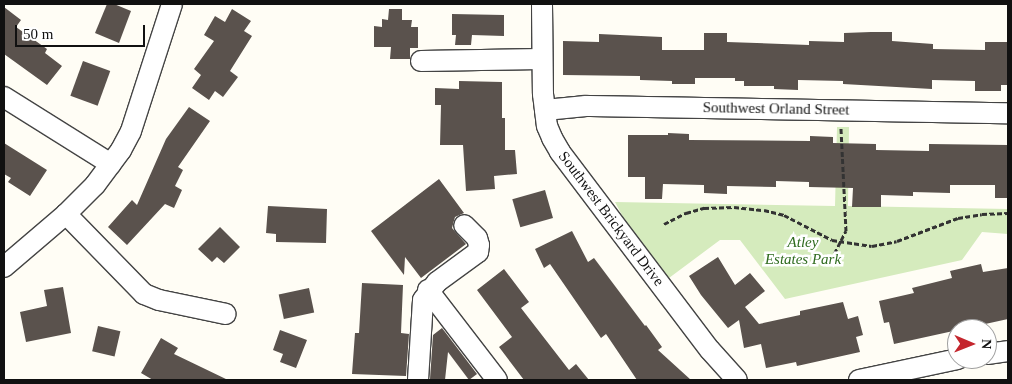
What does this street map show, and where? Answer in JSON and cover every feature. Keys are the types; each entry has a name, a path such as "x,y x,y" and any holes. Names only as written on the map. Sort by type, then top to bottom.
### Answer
{"street":[{"path":"4,267 66,214 95,185 111,164 131,131 172,4"},
{"name":"Southwest Brickyard Drive","path":"542,4 542,60 545,110 547,126 560,152 710,350 737,380"},
{"path":"421,61 542,60"},
{"path":"4,97 111,164"},
{"name":"Southwest Orland Street","path":"545,110 586,106 1008,113"},
{"path":"66,214 144,294 159,300 226,314"},
{"path":"418,380 423,300 428,290 478,252 477,238 464,225"},
{"path":"428,290 497,380"},
{"path":"859,380 947,361"}],"path":[{"path":"831,260 846,231 842,110"},
{"path":"664,224 686,213 704,208 734,207 764,210 784,215 816,232 841,242 865,246 889,244 958,218 982,214 1008,213"}],"green space":[{"name":"Atley Estates Park","path":"837,127 849,127 848,206 1008,209 1008,234 982,232 962,260 785,299 740,240 720,240 669,278 623,217 615,202 835,206"}],"building":[{"path":"107,4 114,4 131,11 119,43 95,33"},
{"path":"4,7 21,20 16,27 47,49 45,53 62,66 47,85 4,54"},
{"path":"232,9 251,21 244,31 252,36 230,71 238,77 223,97 215,91 209,100 192,88 201,75 194,69 214,41 204,35 215,16 225,22"},
{"path":"389,9 402,9 402,20 412,20 411,27 418,27 418,48 410,48 410,59 390,59 391,47 374,47 374,26 382,27 382,19 388,20"},
{"path":"452,14 504,15 504,36 472,35 471,45 455,45 456,35 452,35"},
{"path":"892,32 892,41 933,44 933,49 985,50 985,42 1008,42 1008,85 1001,85 1001,91 975,91 975,81 932,80 932,89 843,84 843,81 798,80 798,90 774,89 774,86 744,86 744,81 735,81 735,78 695,78 695,84 672,84 672,81 640,80 640,76 563,75 563,41 599,42 599,34 662,37 662,50 704,50 704,33 727,33 727,42 809,45 809,41 844,42 844,33"},
{"path":"83,61 110,71 98,106 70,96"},
{"path":"459,81 502,82 502,118 505,118 505,150 515,150 517,174 494,176 495,189 466,191 463,145 440,145 441,105 435,105 435,88 459,89"},
{"path":"189,107 210,121 178,167 183,170 175,186 182,190 174,208 165,204 127,245 108,227 132,200 137,205 166,139"},
{"path":"668,133 689,134 689,140 810,141 810,136 833,137 833,143 876,144 876,150 929,151 929,144 1008,145 1008,198 995,198 995,185 950,185 950,193 913,192 913,196 881,195 881,207 852,207 853,188 809,187 809,182 776,181 776,187 727,186 727,194 704,193 704,185 663,184 662,199 645,199 645,177 628,177 628,135 668,135"},
{"path":"4,143 47,170 30,196 8,182 11,178 4,174"},
{"path":"439,179 464,213 455,217 452,228 466,244 421,278 405,257 404,275 371,231"},
{"path":"545,190 553,218 520,227 512,199"},
{"path":"268,206 327,209 326,243 276,242 276,234 266,233"},
{"path":"220,227 240,247 224,263 217,257 212,262 198,249"},
{"path":"572,231 588,262 594,258 662,347 658,350 691,380 637,380 606,334 601,338 550,264 544,268 535,249"},
{"path":"718,257 735,285 750,273 765,291 745,307 759,324 800,315 800,311 843,302 848,319 858,316 863,335 856,337 860,352 797,366 796,362 766,368 761,344 744,348 739,320 728,328 701,295 689,276"},
{"path":"981,264 983,272 1008,268 1008,319 997,321 997,319 947,319 947,332 894,344 889,322 884,323 879,301 914,293 912,288 952,278 950,271"},
{"path":"504,269 529,302 521,308 569,370 576,364 589,380 524,380 499,347 512,337 477,290"},
{"path":"362,283 403,285 401,333 409,334 406,376 352,374 355,333 359,333"},
{"path":"63,287 71,333 26,342 20,312 47,306 44,290"},
{"path":"309,288 314,312 284,319 279,294"},
{"path":"98,326 120,331 115,357 92,351"},
{"path":"442,328 477,374 469,380 448,352 445,380 430,379 433,335"},
{"path":"280,330 307,340 296,368 280,362 283,354 273,350"},
{"path":"161,338 178,348 174,354 228,380 153,380 141,373"}]}
